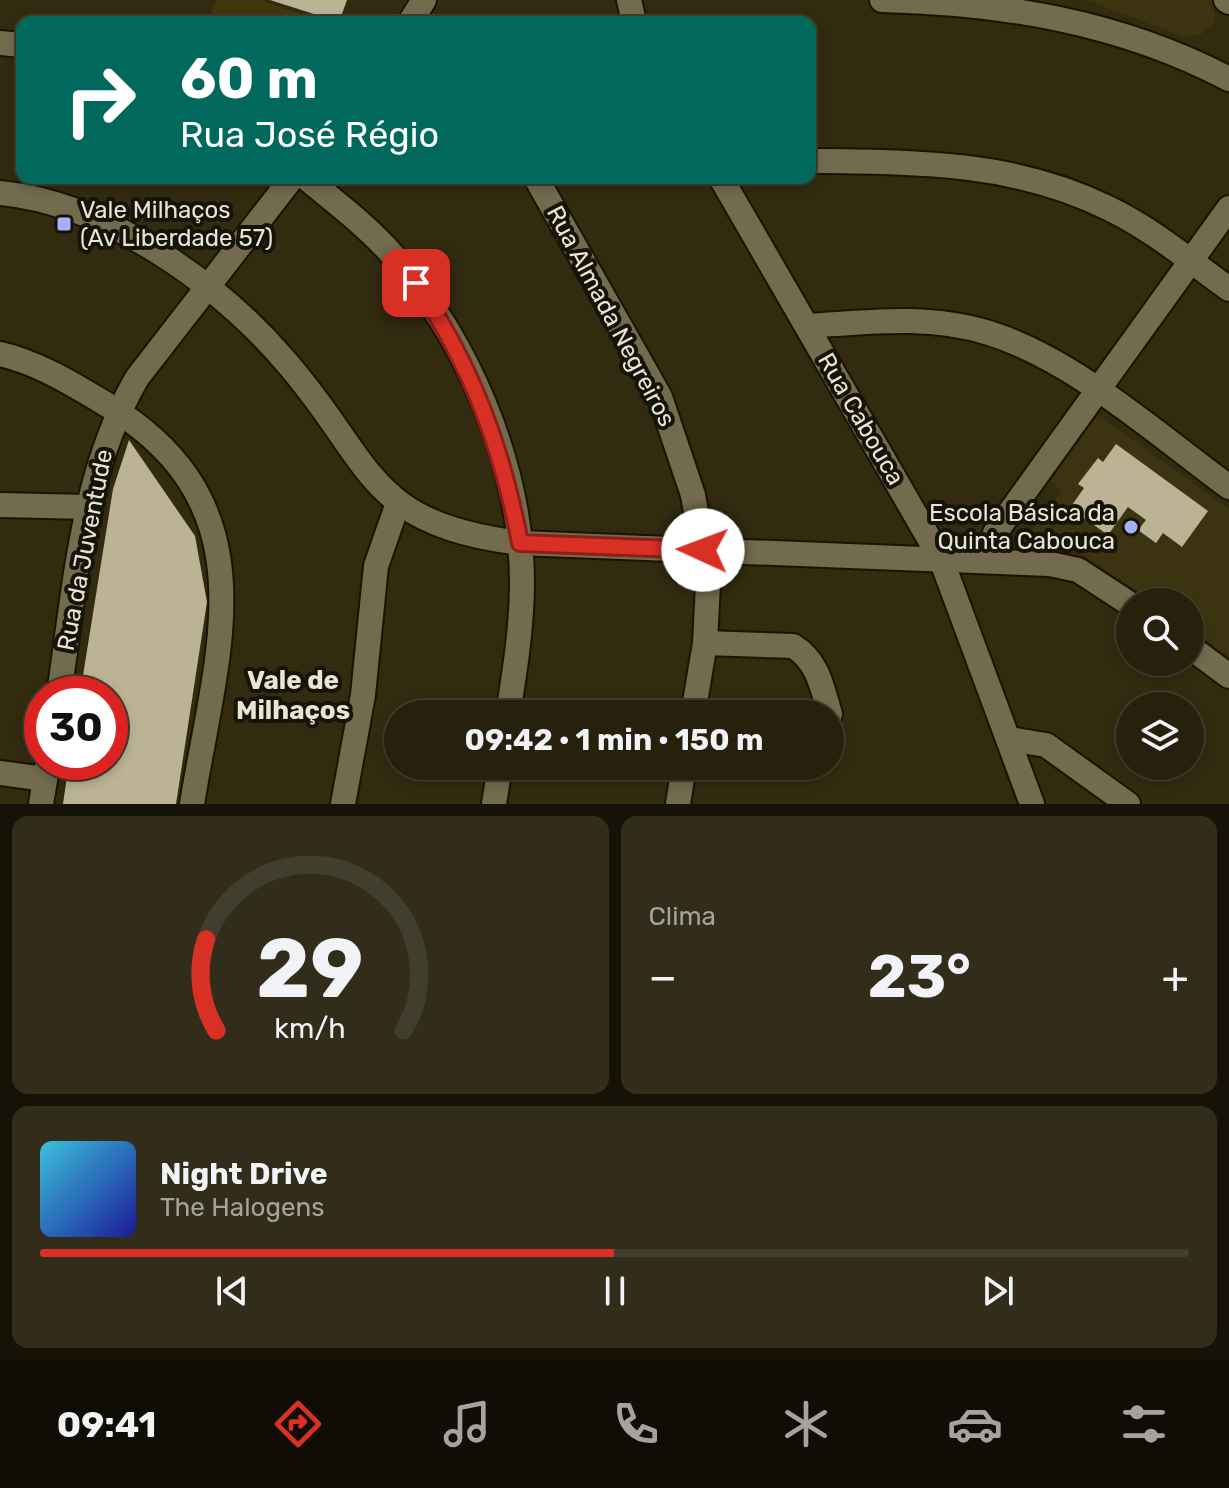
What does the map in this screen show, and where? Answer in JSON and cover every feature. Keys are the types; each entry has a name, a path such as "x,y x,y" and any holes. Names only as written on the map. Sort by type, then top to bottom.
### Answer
{"street":[{"path":"882,0 959,1 1079,21 1178,53 1228,76"},
{"path":"816,161 929,162 975,167 1039,183 1106,207 1139,225 1229,289"},
{"name":"Rua da Juventude","path":"62,676 95,472 118,412 137,378 287,184"},
{"path":"313,184 387,250 416,283 450,335 477,388 497,443 520,543 521,617 510,700"},
{"name":"Rua Almada Negreiros","path":"539,184 660,397 693,495 703,550"},
{"name":"Rua Cabouca","path":"724,184 941,559 1032,804"},
{"path":"0,193 56,204 90,216 147,246 206,288 287,362 365,472 398,503 444,529 520,543 1063,565 1091,577 1116,594"},
{"path":"995,533 1229,208"},
{"path":"807,326 898,320 988,332 1041,355 1096,390 1229,487"},
{"path":"0,354 28,360 149,432 182,470 204,510 220,559 224,605 192,804"},
{"path":"343,804 363,695 376,566 398,503"},
{"path":"0,505 89,507"},
{"path":"695,700 705,643 708,584"},
{"path":"705,643 793,646 818,672 826,700"},
{"path":"1204,657 1229,676"},
{"path":"1009,739 1046,745 1128,804"},
{"path":"0,773 24,772"},
{"path":"41,804 45,780"},
{"path":"494,804 498,780"},
{"path":"678,804 682,780"}],"shaded area":[{"path":"216,0 260,0 307,16 211,16"},
{"path":"1086,0 1212,0 1216,22 1200,35 1183,36"},
{"name":"Escola Básica da Quinta Cabouca","path":"1098,415 1229,509 1229,657 1204,639 1204,588 1132,588 1080,552 1021,544 1061,491 1051,481"}],"building":[{"path":"270,0 347,0 341,16 320,16"},
{"path":"129,440 195,536 207,602 176,804 63,804 66,780 128,780 128,676 83,676 113,489"},
{"path":"1116,444 1208,511 1182,547 1163,533 1156,543 1138,530 1146,520 1128,507 1108,535 1070,508 1084,488 1078,484 1098,458 1103,462"}],"place":[{"name":"Vale Milhaços (Av Liberdade 57)","path":"64,224"},
{"name":"Escola Básica da Quinta Cabouca","path":"1131,527"}],"district":[{"name":"Vale de Milhaços","path":"293,695"}],"route":[{"path":"416,283 456,346 477,388 511,493 520,543 703,550"}]}
